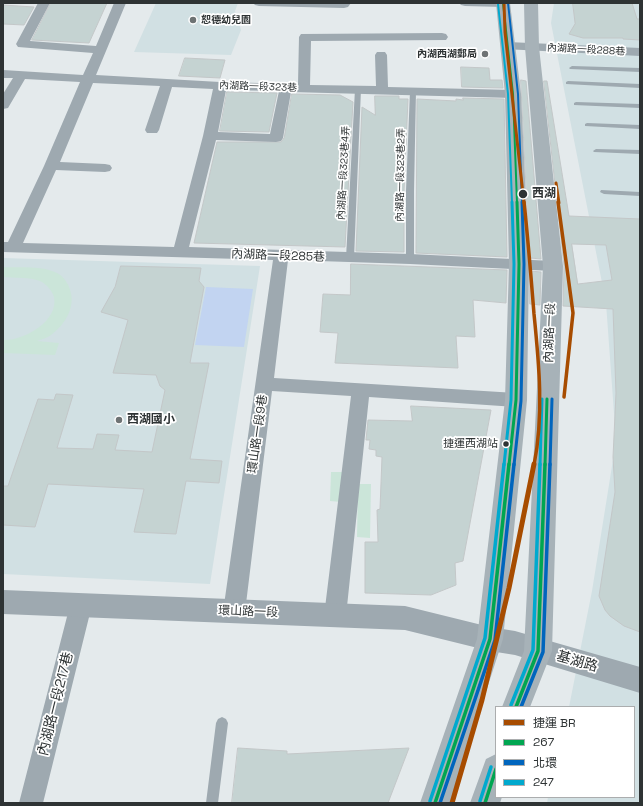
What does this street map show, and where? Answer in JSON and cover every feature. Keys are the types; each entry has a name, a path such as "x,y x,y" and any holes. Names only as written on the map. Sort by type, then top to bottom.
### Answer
{"main road":[{"name":"內湖路一段","path":"516,706 538,651 553,266 532,47 531,3"},
{"path":"435,803 490,640 516,400 519,264 514,94 503,4"},
{"path":"485,803 495,772"}],"street":[{"path":"44,3 22,44 100,50"},
{"path":"8,247 51,166 120,3"},
{"path":"259,3 344,5 345,3"},
{"path":"465,3 503,4"},
{"path":"304,88 305,37 442,37"},
{"name":"內湖路一段288巷","path":"508,46 640,52"},
{"path":"381,55 382,90"},
{"name":"內湖路一段323巷","path":"3,74 220,86 514,94"},
{"path":"3,105 21,75"},
{"path":"152,130 167,83"},
{"path":"180,253 210,136 220,86"},
{"path":"210,136 276,138 286,87"},
{"path":"51,166 105,168"},
{"name":"內湖路一段285巷","path":"8,247 410,259 553,266"},
{"name":"環山路一段9巷","path":"234,612 281,256"},
{"path":"265,384 516,400"},
{"path":"335,616 361,389"},
{"name":"環山路一段","path":"3,602 405,618 490,640"},
{"name":"內湖路一段217巷","path":"31,803 81,606"},
{"name":"基湖路","path":"490,640 515,643 640,680"}],"lane":[{"path":"572,68 640,70"},
{"path":"568,83 640,86"},
{"name":"內湖路一段323巷4弄","path":"350,258 358,89"},
{"name":"內湖路一段323巷2弄","path":"410,259 410,191 413,91"},
{"path":"576,104 640,106"},
{"path":"587,125 640,127"},
{"path":"596,151 640,152"},
{"path":"604,192 640,194"},
{"path":"212,803 222,723"}],"shaded area":[{"name":"恕德幼兒園","path":"156,3 238,3 235,11 241,30 231,55 134,52"},
{"path":"554,3 640,3 640,803 547,803 548,798 635,798 635,706 569,706 592,591 616,441 606,303 551,23"},
{"name":"西湖國小","path":"3,258 260,266 210,584 3,574"}],"green space":[{"path":"3,267 31,267 51,270 63,277 67,283 72,301 69,314 56,331 48,337 37,341 59,343 55,355 3,353 3,340 21,337 38,328 46,321 54,306 54,297 50,290 40,281 3,277"},
{"path":"331,472 342,472 341,502 330,501"},
{"path":"358,484 371,484 370,538 357,537"}],"water":[{"path":"206,287 253,289 244,347 195,345"}],"building":[{"path":"51,3 107,3 89,43 32,40"},
{"path":"573,3 632,3 637,19 640,19 640,40 623,38 583,38 569,34 575,24"},
{"path":"3,5 34,7 24,25 3,24"},
{"path":"185,58 225,60 220,78 179,76"},
{"path":"461,67 489,68 490,80 502,80 503,88 462,87"},
{"path":"521,80 526,81 541,259 530,258"},
{"path":"544,81 547,81 569,216 640,219 640,632 624,626 610,616 605,610 599,596 615,492 613,457 616,393 613,309 563,306 564,266","holes":["572,244 606,245 612,280 578,284"]},
{"path":"227,92 277,93 269,132 220,131"},
{"path":"292,94 340,95 353,102 345,247 194,243 217,142 281,142 284,138"},
{"path":"375,96 399,96 399,99 408,99 404,191 404,252 356,251 362,107 375,115"},
{"path":"463,98 504,99 507,257 416,253 417,99 456,101 456,99 463,100"},
{"path":"351,264 507,270 506,303 473,300 475,337 456,336 458,368 335,363 338,333 320,332 323,294 350,295"},
{"path":"121,266 201,268 199,281 204,287 190,363 209,363 190,459 222,461 219,483 186,481 176,534 134,532 144,489 48,484 35,527 3,525 3,486 8,486 38,399 54,400 56,394 73,395 57,448 93,449 97,434 119,435 115,450 152,452 165,390 160,386 156,375 113,373 128,320 101,312 115,287"},
{"path":"530,271 541,272 540,305 530,304"},
{"path":"411,406 491,410 463,561 455,563 456,585 431,595 365,593 365,542 378,542 377,510 380,509 382,457 376,456 376,450 369,449 370,440 366,440 368,420 412,421"},
{"path":"238,748 287,751 287,754 409,748 388,803 232,803"}],"metro line":[{"name":"BR","path":"452,803 482,700 509,588 537,451 540,393 537,341 522,179 505,32 504,3"},
{"name":"BR","path":"556,183 573,313 564,397"}],"transit line":[{"name":"267","path":"435,803 490,639 516,400 519,264 513,94 503,3"},
{"name":"北環","path":"440,803 495,640 521,401 524,264 518,94 508,3"},
{"name":"247","path":"430,801 485,638 511,400 514,264 508,94 498,4"},
{"name":"247","path":"511,705 533,650 542,399"},
{"name":"267","path":"516,706 538,651 547,399"},
{"name":"北環","path":"521,706 543,652 552,399"},
{"name":"247","path":"480,801 491,767"},
{"name":"267","path":"485,803 495,772"}],"place":[{"name":"恕德幼兒園","path":"193,20"},
{"name":"內湖西湖郵局","path":"485,54"},
{"name":"西湖","path":"523,194"},
{"name":"西湖國小","path":"119,420"},
{"name":"捷運西湖站","path":"506,444"}]}
